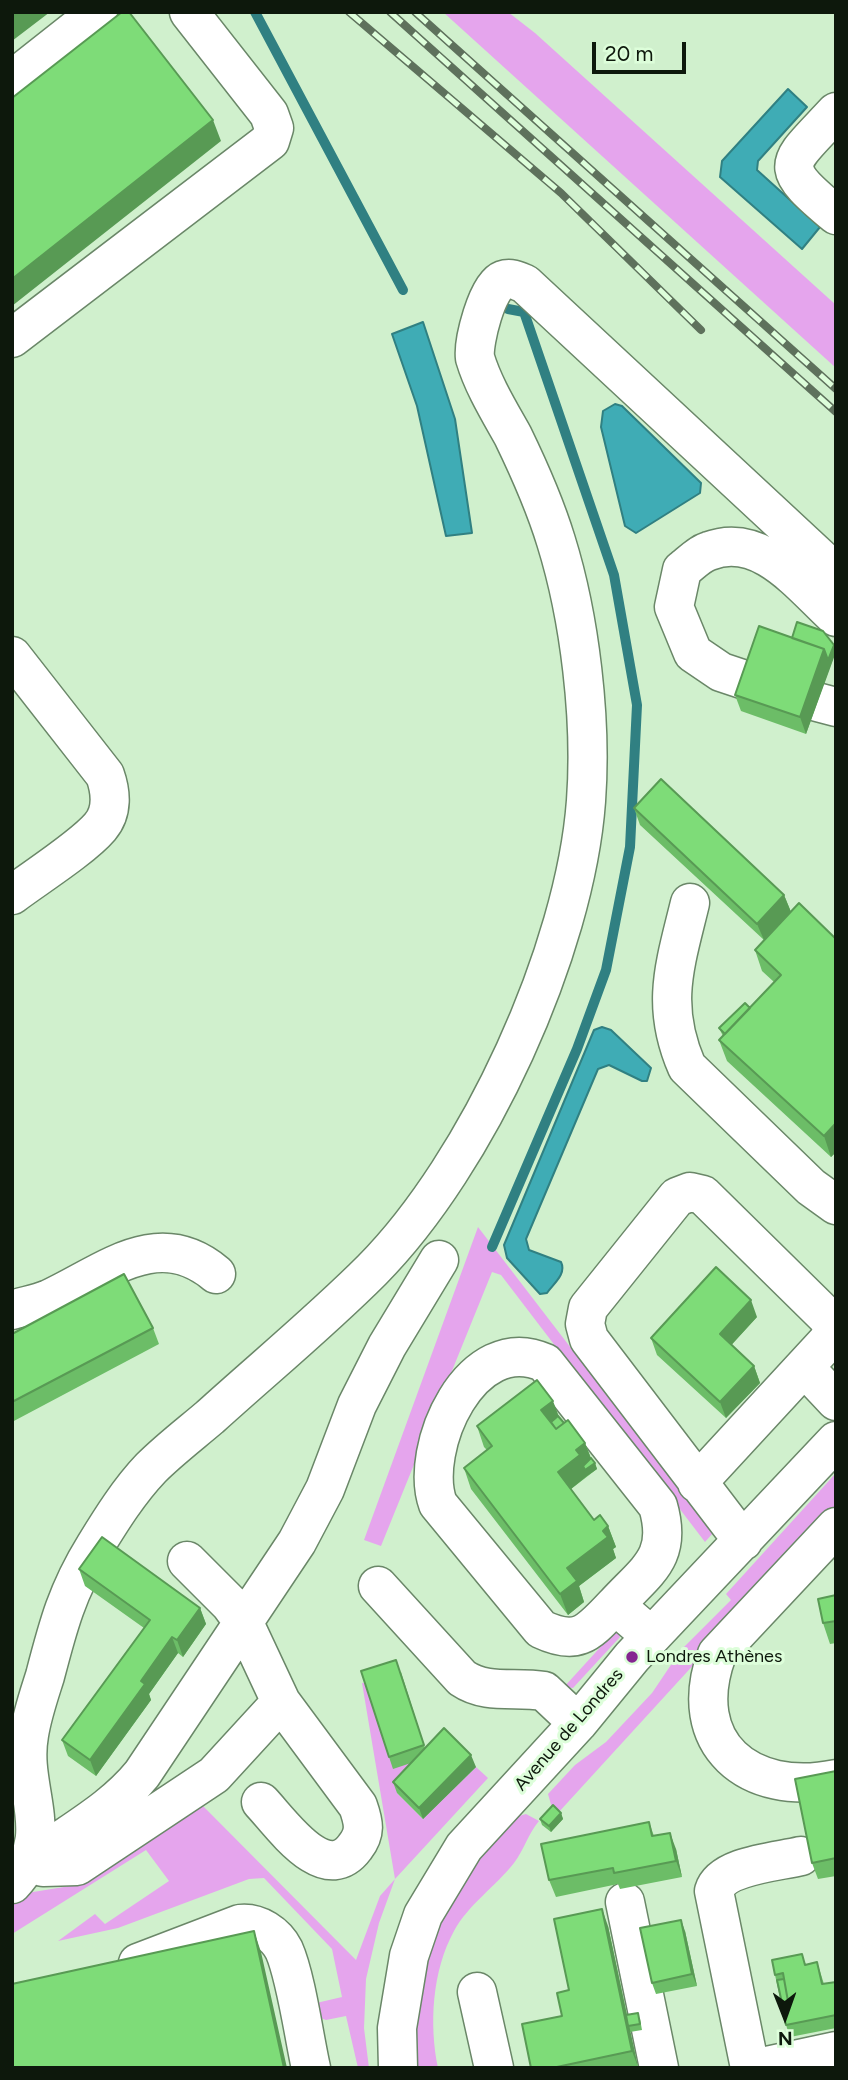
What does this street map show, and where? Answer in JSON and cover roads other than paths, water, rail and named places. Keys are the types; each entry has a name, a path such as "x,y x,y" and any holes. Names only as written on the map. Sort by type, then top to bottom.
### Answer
{"street":[{"path":"12,80 98,12"},
{"path":"12,338 270,141 274,128 269,114 190,12"},
{"path":"836,113 797,154 793,167 798,183 836,215"},
{"path":"21,1873 36,1841 37,1824 27,1762 28,1737 65,1600 114,1516 149,1470 342,1300 390,1252 482,1117 557,948 573,879 586,801 585,718 576,633 557,542 525,460 475,358 473,344 492,290 502,280 513,279 525,284 836,573"},
{"path":"751,682 721,672 693,653 674,607 682,569 708,551 738,545 770,557 836,617"},
{"path":"12,656 105,775 110,790 109,809 100,827 12,895"},
{"path":"690,903 670,986 670,1014 676,1043 687,1067 811,1187 836,1205"},
{"path":"697,1483 828,1342 833,1329 830,1321 703,1195 690,1192 677,1197 588,1308 585,1324 589,1339 697,1483 743,1541"},
{"path":"12,1310 45,1301 145,1254 179,1253 198,1259 216,1273"},
{"path":"21,1873 63,1837 112,1807 129,1790 244,1623 298,1542 325,1489 357,1405 381,1358 439,1260"},
{"path":"512,1356 530,1356 545,1363 658,1506 664,1525 660,1555 615,1605 588,1633 559,1638 541,1629 438,1504 432,1488 433,1470 449,1415 459,1394 472,1378 492,1364 512,1356"},
{"path":"805,1368 836,1401"},
{"name":"Avenue de Londres","path":"398,2068 397,2028 409,1955 423,1915 464,1847 578,1723 652,1636 836,1441"},
{"path":"836,1527 717,1654 709,1677 706,1703 713,1731 729,1756 751,1773 772,1780 802,1784 836,1779"},
{"path":"187,1561 230,1604 244,1623 281,1702 358,1807 364,1823 362,1838 351,1853 336,1860 320,1859 307,1851 261,1802"},
{"path":"378,1586 462,1678 473,1686 544,1691 578,1723"},
{"path":"615,1605 652,1636"},
{"path":"21,1873 76,1866 88,1859 214,1775 281,1702"},
{"path":"750,2068 714,1891 717,1881 727,1873 801,1856"},
{"path":"625,1902 659,2068"},
{"path":"106,1971 147,1961 240,1924 252,1923 261,1926 285,1952 311,2068"},
{"path":"477,1992 494,2068"},
{"path":"757,2068 836,2051"}],"water":[{"path":"788,89 807,107 758,161 757,170 820,227 802,249 720,177 722,161"},
{"path":"423,322 455,419 472,533 446,536 417,406 392,334"},
{"path":"615,404 622,406 701,483 700,493 636,533 625,526 601,427 603,411"},
{"path":"602,1027 611,1030 651,1068 647,1081 609,1065 598,1069 526,1239 529,1250 561,1262 561,1275 547,1293 540,1294 507,1258 504,1245 594,1030"}],"waterway":[{"path":"255,12 403,290"},
{"path":"492,1247 577,1049 606,970 630,847 637,705 614,575 524,312 508,309"}],"railway":[{"path":"349,12 561,193 701,330"},
{"path":"390,12 836,412"},
{"path":"415,12 836,389"}],"place":[{"name":"Londres Athènes","path":"632,1657"}]}
